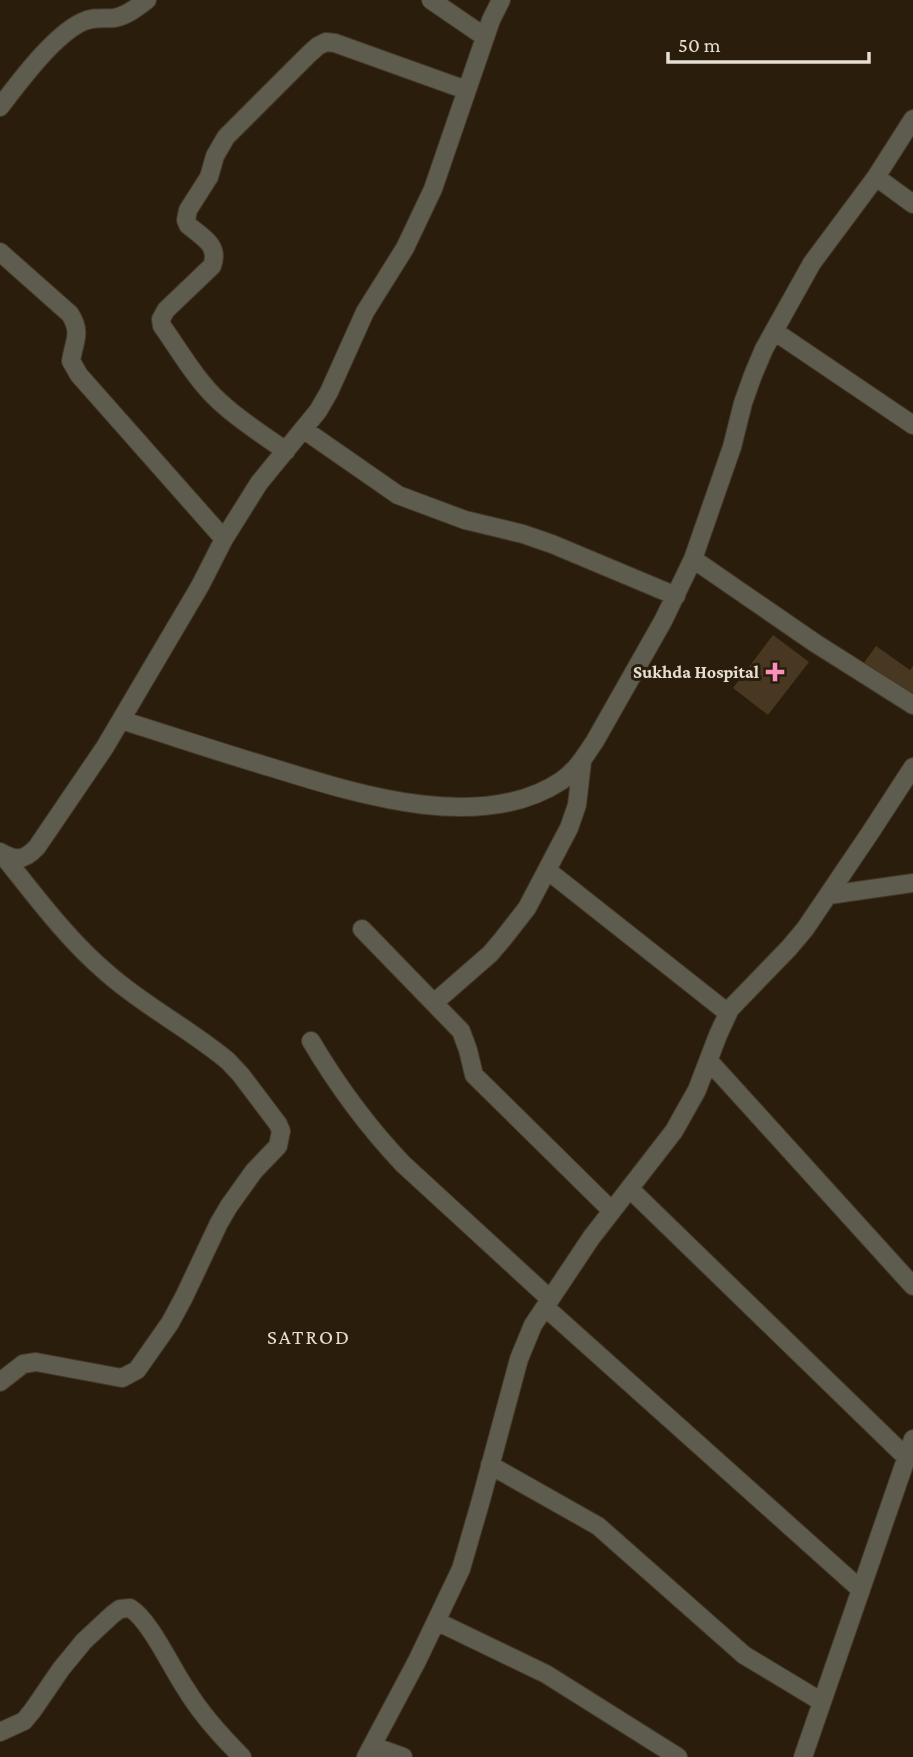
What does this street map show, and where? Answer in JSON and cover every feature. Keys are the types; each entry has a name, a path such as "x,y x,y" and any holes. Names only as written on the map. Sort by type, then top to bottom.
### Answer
{"street":[{"path":"0,107 37,61 68,31 90,19 121,16 147,0"},
{"path":"431,0 485,37"},
{"path":"0,852 21,859 37,848 105,747 200,586 224,539 260,483 329,393 365,312 405,248 433,189 491,20 501,0"},
{"path":"286,451 217,400 162,326 161,318 166,310 212,266 214,260 212,247 186,220 188,210 209,177 219,146 309,54 326,42 356,50 466,90"},
{"path":"121,720 318,782 397,802 460,807 516,801 559,782 582,762 676,596 693,559 732,447 753,375 774,331 812,263 876,177 913,119"},
{"path":"876,177 913,204"},
{"path":"0,252 70,314 78,331 71,361 79,375 224,539"},
{"path":"774,331 913,425"},
{"path":"303,429 398,495 466,520 552,544 676,596"},
{"path":"693,559 815,643 913,705"},
{"path":"435,1002 489,954 527,908 574,815 582,762"},
{"path":"402,1757 370,1752 461,1569 519,1359 533,1325 591,1238 680,1121 698,1090 728,1013 789,948 829,895 913,766"},
{"path":"0,852 62,928 108,974 228,1061 281,1131 278,1146 254,1171 219,1223 170,1323 137,1370 122,1378 36,1362 23,1364 0,1382"},
{"path":"547,870 728,1013"},
{"path":"829,895 913,883"},
{"path":"362,929 461,1031 474,1075 612,1211"},
{"path":"311,1041 326,1066 383,1143 403,1164 548,1303 860,1589"},
{"path":"709,1061 913,1286"},
{"path":"629,1189 906,1457"},
{"path":"803,1757 913,1438"},
{"path":"490,1465 598,1526 744,1655 822,1702"},
{"path":"0,1732 24,1721 84,1642 113,1614 120,1609 130,1608 138,1614 186,1690 242,1757"},
{"path":"436,1622 546,1674 678,1757"}],"building":[{"path":"773,635 809,662 768,715 733,688"},
{"path":"876,646 910,670 913,666 913,698 863,664"}],"place":[{"name":"Sukhda Hospital","path":"775,672"}],"district":[{"name":"SATROD","path":"309,1337"}]}
